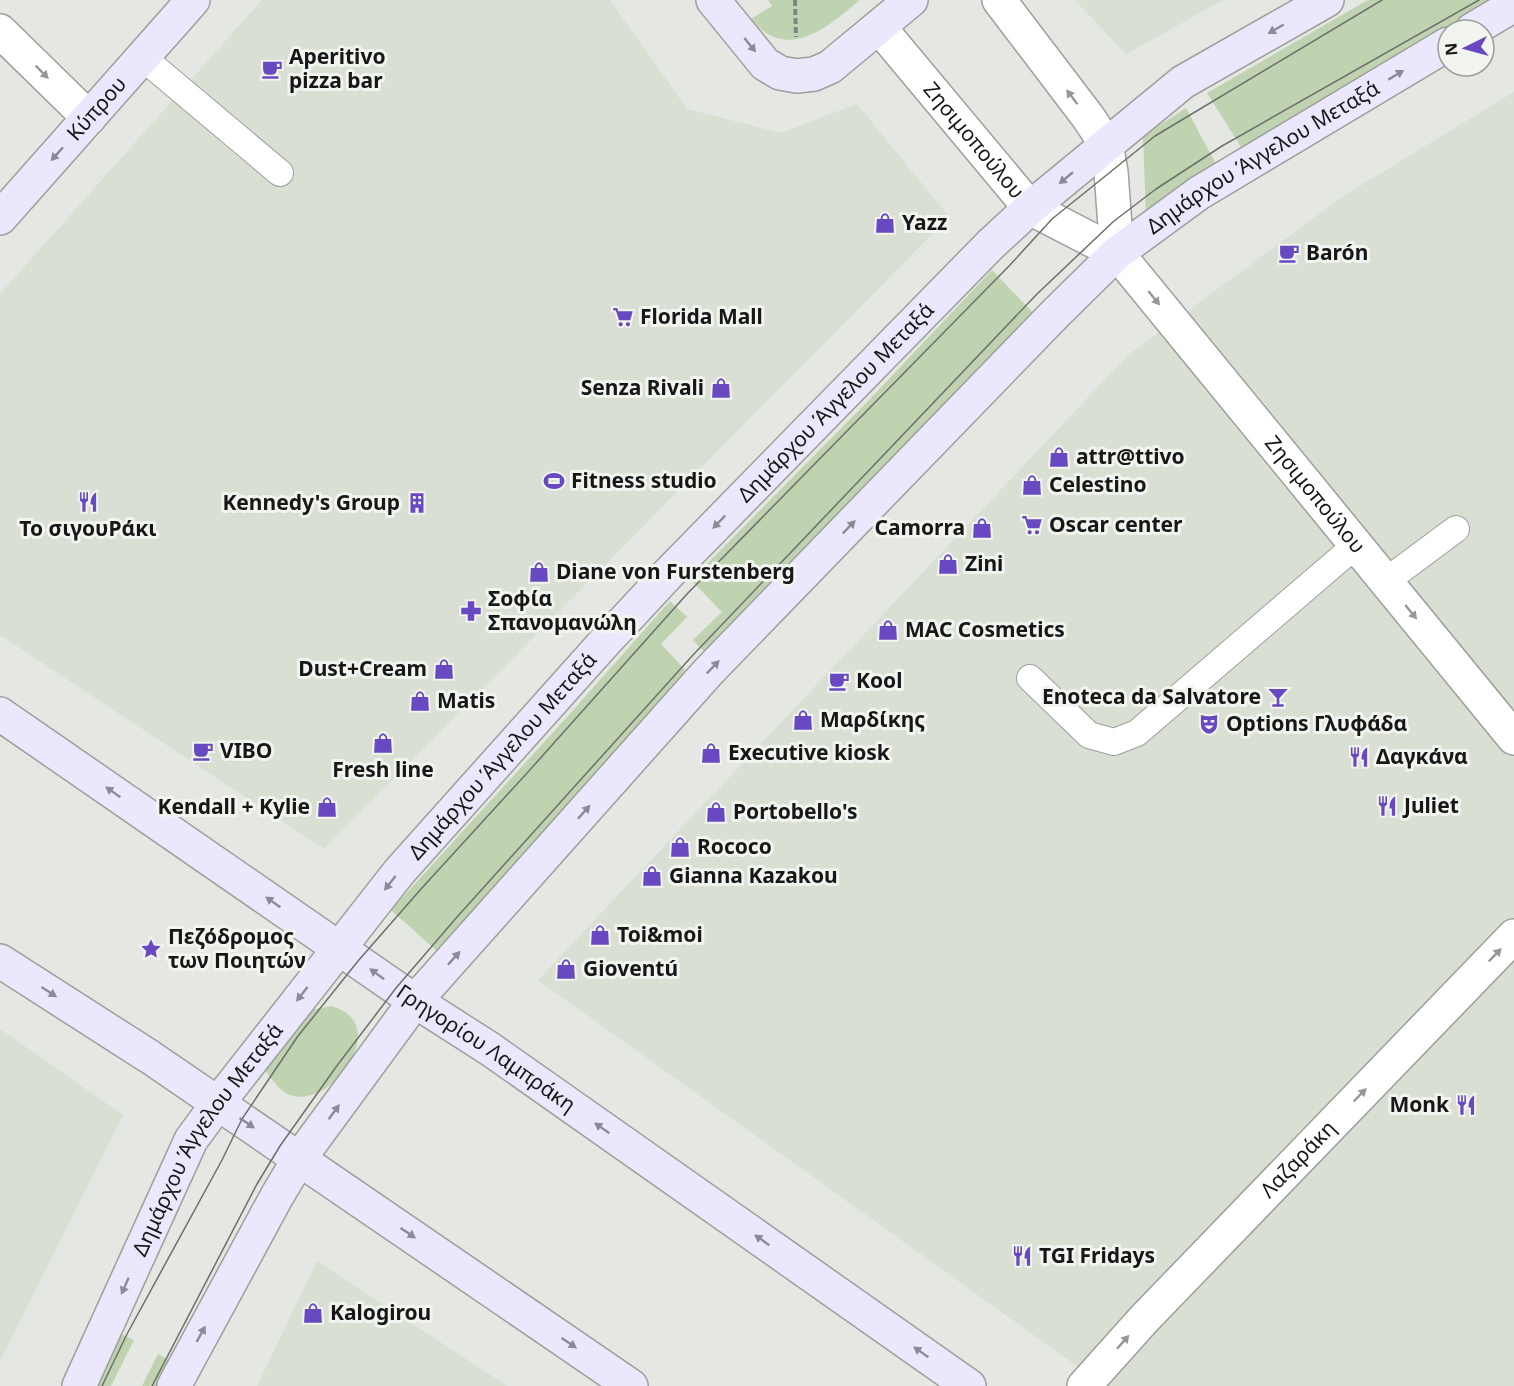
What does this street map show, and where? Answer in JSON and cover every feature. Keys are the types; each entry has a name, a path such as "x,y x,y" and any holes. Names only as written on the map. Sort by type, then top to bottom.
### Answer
{"street":[{"name":"Κύπρου","path":"0,218 193,0"},
{"path":"713,0 765,64 780,73 797,76 814,74 830,67 910,0"},
{"path":"999,0 1106,144 1111,172 1117,253"},
{"name":"Δημάρχου Άγγελου Μεταξά","path":"79,1386 191,1140 338,948 413,855 668,574 991,244 1030,208 1183,82 1327,0"},
{"path":"1492,18 1514,5"},
{"name":"Ζησιμοπούλου","path":"879,27 1030,208 1117,253 1514,738"},
{"path":"0,31 89,118"},
{"name":"Δημάρχου Άγγελου Μεταξά","path":"174,1386 299,1159 415,1001 709,671 1117,253 1199,193 1436,51"},
{"name":"Γρηγορίου Λαμπράκη","path":"0,714 415,1001 490,1049 969,1386"},
{"name":"Λαζαράκη","path":"1084,1386 1144,1319 1514,936"},
{"path":"0,960 150,1057 631,1386"}],"lane":[{"path":"142,57 280,173"},
{"path":"1386,581 1456,529"},
{"path":"1030,678 1089,735 1114,742 1137,733 1356,545"}],"shaded area":[{"path":"262,0 610,0 687,109 781,133 857,104 949,217 324,849 0,635 0,294"},
{"path":"1075,0 1223,0 1126,54"},
{"path":"1514,92 1514,1386 1105,1386 538,980 1128,355 1345,195"},
{"path":"0,1029 123,1115 0,1361"},
{"path":"317,1261 507,1386 257,1386"}],"green space":[{"path":"768,0 860,0 821,29 793,40 779,39 765,32 751,19 772,6"},
{"path":"1368,0 1494,0 1463,18 1436,18 1436,34 1241,147 1207,93"},
{"path":"1186,108 1216,164 1146,214 1143,136"},
{"path":"992,270 1036,316 705,653 693,640 722,612 691,580 870,399"},
{"path":"670,601 687,617 661,644 687,672 439,953 391,910"},
{"path":"331,1006 349,1015 357,1029 357,1046 350,1062 338,1078 323,1090 306,1096 290,1095 276,1085 266,1072 269,1058 310,1010"},
{"path":"121,1334 134,1340 111,1386 96,1386"},
{"path":"158,1354 172,1362 161,1386 142,1386"}],"tram line":[{"path":"102,1386 127,1334 242,1119 298,1036 358,961 421,889 687,594 1010,265 1052,219 1155,136 1382,0"},
{"path":"152,1386 257,1184 280,1146 396,988 693,655 1037,294 1114,221 1156,189 1222,146 1479,0"}],"place":[{"name":"Aperitivo pizza bar","path":"272,69"},
{"name":"Yazz","path":"885,223"},
{"name":"Barón","path":"1289,253"},
{"name":"Florida Mall","path":"623,317"},
{"name":"Senza Rivali","path":"721,388"},
{"name":"attr@ttivo","path":"1059,457"},
{"name":"Fitness studio","path":"554,481"},
{"name":"Celestino","path":"1032,485"},
{"name":"Το σιγουΡάκι","path":"88,502"},
{"name":"Kennedy's Group","path":"417,503"},
{"name":"Oscar center","path":"1032,525"},
{"name":"Camorra","path":"982,528"},
{"name":"Zini","path":"948,564"},
{"name":"Diane von Furstenberg","path":"539,572"},
{"name":"Σοφία Σπανομανώλη","path":"471,611"},
{"name":"MAC Cosmetics","path":"888,630"},
{"name":"Dust+Cream","path":"444,669"},
{"name":"Kool","path":"839,681"},
{"name":"Enoteca da Salvatore","path":"1278,697"},
{"name":"Matis","path":"420,701"},
{"name":"Μαρδίκης","path":"803,720"},
{"name":"Options Γλυφάδα","path":"1209,724"},
{"name":"Fresh line","path":"383,743"},
{"name":"VIBO","path":"203,751"},
{"name":"Executive kiosk","path":"711,753"},
{"name":"Δαγκάνα","path":"1359,757"},
{"name":"Juliet","path":"1387,806"},
{"name":"Kendall + Kylie","path":"327,807"},
{"name":"Portobello's","path":"716,812"},
{"name":"Rococo","path":"680,847"},
{"name":"Gianna Kazakou","path":"652,876"},
{"name":"Toi&moi","path":"600,935"},
{"name":"Πεζόδρομος των Ποιητών","path":"151,949"},
{"name":"Gioventú","path":"566,969"},
{"name":"Monk","path":"1466,1105"},
{"name":"TGI Fridays","path":"1022,1256"},
{"name":"Kalogirou","path":"313,1313"}]}
